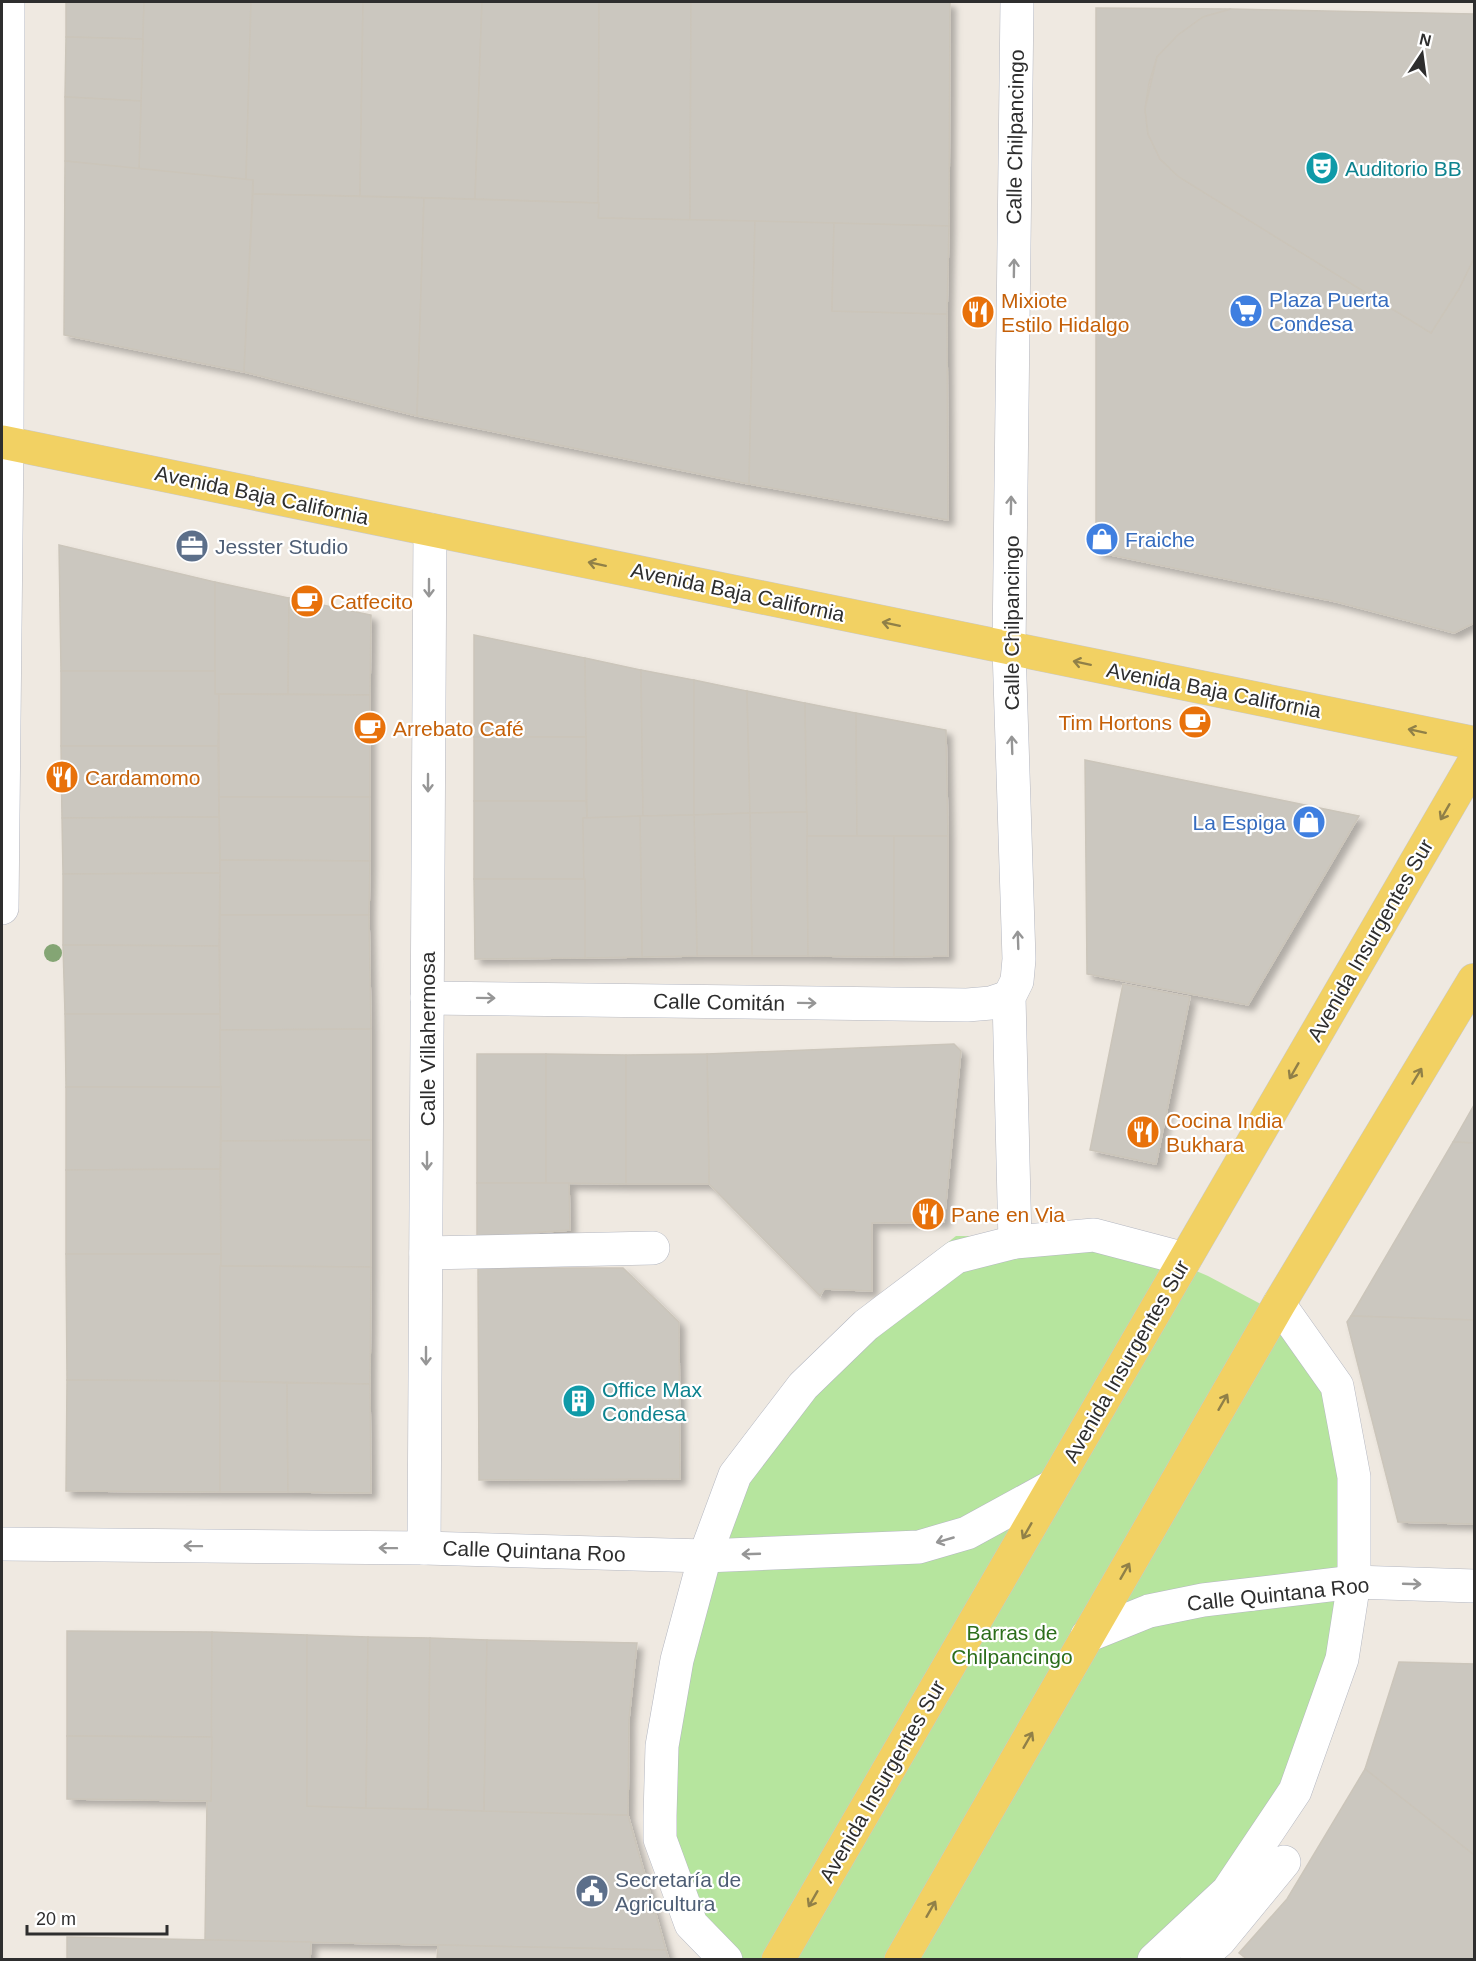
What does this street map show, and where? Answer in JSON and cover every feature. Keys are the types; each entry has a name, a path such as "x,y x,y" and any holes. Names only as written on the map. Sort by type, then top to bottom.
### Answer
{"main road":[{"name":"Avenida Baja California","path":"4,443 1474,743"},
{"name":"Avenida Insurgentes Sur","path":"778,1959 1474,762"},
{"path":"902,1959 1279,1304 1474,980"}],"street":[{"path":"2,908 8,2"},
{"name":"Calle Chilpancingo","path":"1015,1242 1010,997 1017,981 1019,959 1009,648 1017,2"},
{"name":"Calle Villahermosa","path":"424,1548 430,530"},
{"name":"Calle Comitán","path":"427,998 967,1005 991,1003 1010,997"},
{"path":"726,1959 691,1924 660,1839 662,1746 677,1660 705,1556 735,1475 803,1386 866,1325 956,1257 1015,1242 1094,1235 1185,1259"},
{"path":"426,1253 653,1248"},
{"path":"1154,1959 1228,1891 1295,1791 1342,1659 1354,1582 1354,1477 1337,1386 1279,1304"},
{"name":"Calle Quintana Roo","path":"2,1544 424,1548 705,1556 919,1547 968,1533 1053,1486"},
{"name":"Calle Quintana Roo","path":"1087,1636 1149,1611 1203,1600 1354,1582 1474,1586"},
{"path":"1197,1959 1219,1941 1284,1862"}],"green space":[{"name":"Barras de Chilpancingo","path":"956,1236 1070,1237 1143,1248 1208,1276 1293,1321 1337,1386 1342,1659 1295,1791 1154,1959 726,1959 671,1866 674,1676 717,1526 893,1285"}],"building":[{"path":"66,2 144,2 143,39 66,37"},
{"path":"144,2 251,2 246,180 139,169"},
{"path":"251,2 363,2 360,196 253,194 253,180 246,180"},
{"path":"363,2 482,2 475,199 360,196"},
{"path":"482,2 599,2 599,203 475,199"},
{"path":"599,2 691,2 690,220 598,218"},
{"path":"691,2 950,2 949,226 690,220"},
{"name":"Plaza Puerta Condesa","path":"1096,8 1231,9 1203,17 1178,35 1157,57 1149,83 1145,109 1148,134 1160,159 1179,177 1431,333 1459,289 1474,258 1474,623 1454,633 1337,602 1096,552"},
{"name":"Auditorio BB","path":"1231,9 1474,14 1474,258 1459,289 1431,333 1179,177 1160,159 1148,134 1145,109 1157,57 1178,35 1203,17"},
{"path":"66,37 143,39 141,101 65,97"},
{"path":"65,97 141,101 139,169 65,161"},
{"path":"65,161 253,180 244,372 64,335"},
{"path":"253,194 424,198 417,416 244,372"},
{"path":"424,198 599,203 598,218 755,221 749,484 417,416"},
{"path":"755,221 834,223 832,311 947,314 948,520 749,484"},
{"path":"834,223 949,226 947,314 832,311"},
{"path":"59,545 215,582 215,671 61,671"},
{"path":"215,582 289,598 288,694 215,694"},
{"path":"289,598 371,615 370,695 288,694"},
{"path":"474,635 585,658 586,737 474,737"},
{"path":"585,658 641,670 643,816 587,818"},
{"path":"641,670 694,680 694,815 643,816"},
{"path":"61,671 215,671 215,694 219,694 218,746 61,746"},
{"path":"694,680 747,691 750,813 694,815"},
{"path":"747,691 805,703 807,812 750,813"},
{"path":"219,694 370,695 370,797 219,797"},
{"path":"805,703 856,713 857,836 807,836"},
{"path":"856,713 946,730 948,836 857,836"},
{"path":"474,737 586,737 586,801 474,801"},
{"path":"61,746 218,746 219,817 62,818"},
{"path":"1085,760 1359,816 1248,1005 1087,974"},
{"path":"219,797 370,797 370,861 220,860"},
{"path":"474,801 586,801 587,818 583,818 585,879 474,879"},
{"path":"807,812 808,956 752,956 750,813"},
{"path":"750,813 752,956 697,956 694,815"},
{"path":"694,815 697,956 642,957 640,816"},
{"path":"640,816 642,957 585,958 583,818"},
{"path":"219,817 220,873 63,874 62,818"},
{"path":"807,836 894,836 894,957 808,956"},
{"path":"894,836 948,836 948,956 894,957"},
{"path":"220,860 370,861 369,915 220,915"},
{"path":"220,873 219,946 63,945 63,874"},
{"path":"474,879 585,879 585,958 475,959"},
{"path":"220,915 369,915 371,1029 220,1030"},
{"path":"63,945 219,946 220,1014 65,1014"},
{"path":"1123,984 1190,997 1156,1164 1090,1150"},
{"path":"65,1014 220,1014 221,1087 66,1087"},
{"path":"371,1029 371,1140 221,1141 220,1030"},
{"path":"954,1044 961,1051 944,1222 872,1223 872,1291 824,1289 820,1296 709,1184 707,1054"},
{"path":"477,1054 546,1054 546,1183 477,1183"},
{"path":"546,1054 626,1055 626,1184 546,1183"},
{"path":"707,1054 709,1184 626,1184 626,1055"},
{"path":"66,1087 221,1087 220,1169 66,1170"},
{"path":"1474,1105 1474,1143 1453,1142"},
{"path":"371,1140 371,1267 220,1266 221,1141"},
{"path":"1453,1142 1474,1143 1474,1320 1351,1316"},
{"path":"220,1169 221,1254 66,1254 66,1170"},
{"path":"477,1183 569,1183 570,1230 477,1237"},
{"path":"66,1254 221,1254 220,1381 67,1380"},
{"path":"220,1266 371,1267 370,1384 220,1381"},
{"name":"Office Max Condesa","path":"478,1268 623,1268 679,1322 680,1479 479,1480"},
{"path":"1351,1316 1474,1320 1474,1524 1398,1522 1347,1322"},
{"path":"67,1380 220,1381 220,1492 66,1491"},
{"path":"220,1381 287,1383 288,1492 220,1492"},
{"path":"287,1383 370,1384 371,1493 288,1492"},
{"path":"67,1631 212,1632 212,1737 67,1736"},
{"path":"212,1632 307,1635 307,1806 628,1815 666,1950 205,1940 207,1800 211,1801"},
{"path":"307,1635 368,1637 366,1808 307,1806"},
{"path":"368,1637 430,1638 428,1809 366,1808"},
{"path":"430,1638 487,1640 484,1811 428,1809"},
{"path":"487,1640 637,1643 629,1719 628,1815 484,1811"},
{"path":"1399,1662 1474,1664 1474,1855 1365,1769"},
{"path":"67,1736 212,1737 211,1801 67,1799"},
{"path":"1365,1769 1474,1855 1474,1960 1248,1960 1239,1953 1287,1899"},
{"path":"67,1937 311,1942 310,1960 67,1960"},
{"path":"438,1945 666,1950 669,1960 437,1960"}],"place":[{"name":"Auditorio BB","path":"1322,168"},
{"name":"Plaza Puerta Condesa","path":"1246,311"},
{"name":"Mixiote Estilo Hidalgo","path":"978,312"},
{"name":"Fraiche","path":"1102,539"},
{"name":"Jesster Studio","path":"192,546"},
{"name":"Catfecito","path":"307,601"},
{"name":"Tim Hortons","path":"1195,722"},
{"name":"Arrebato Café","path":"370,728"},
{"name":"Cardamomo","path":"62,777"},
{"name":"La Espiga","path":"1309,822"},
{"name":"Cocina India Bukhara","path":"1143,1132"},
{"name":"Pane en Via","path":"928,1214"},
{"name":"Office Max Condesa","path":"579,1401"},
{"name":"Secretaría de Agricultura","path":"592,1891"}]}
